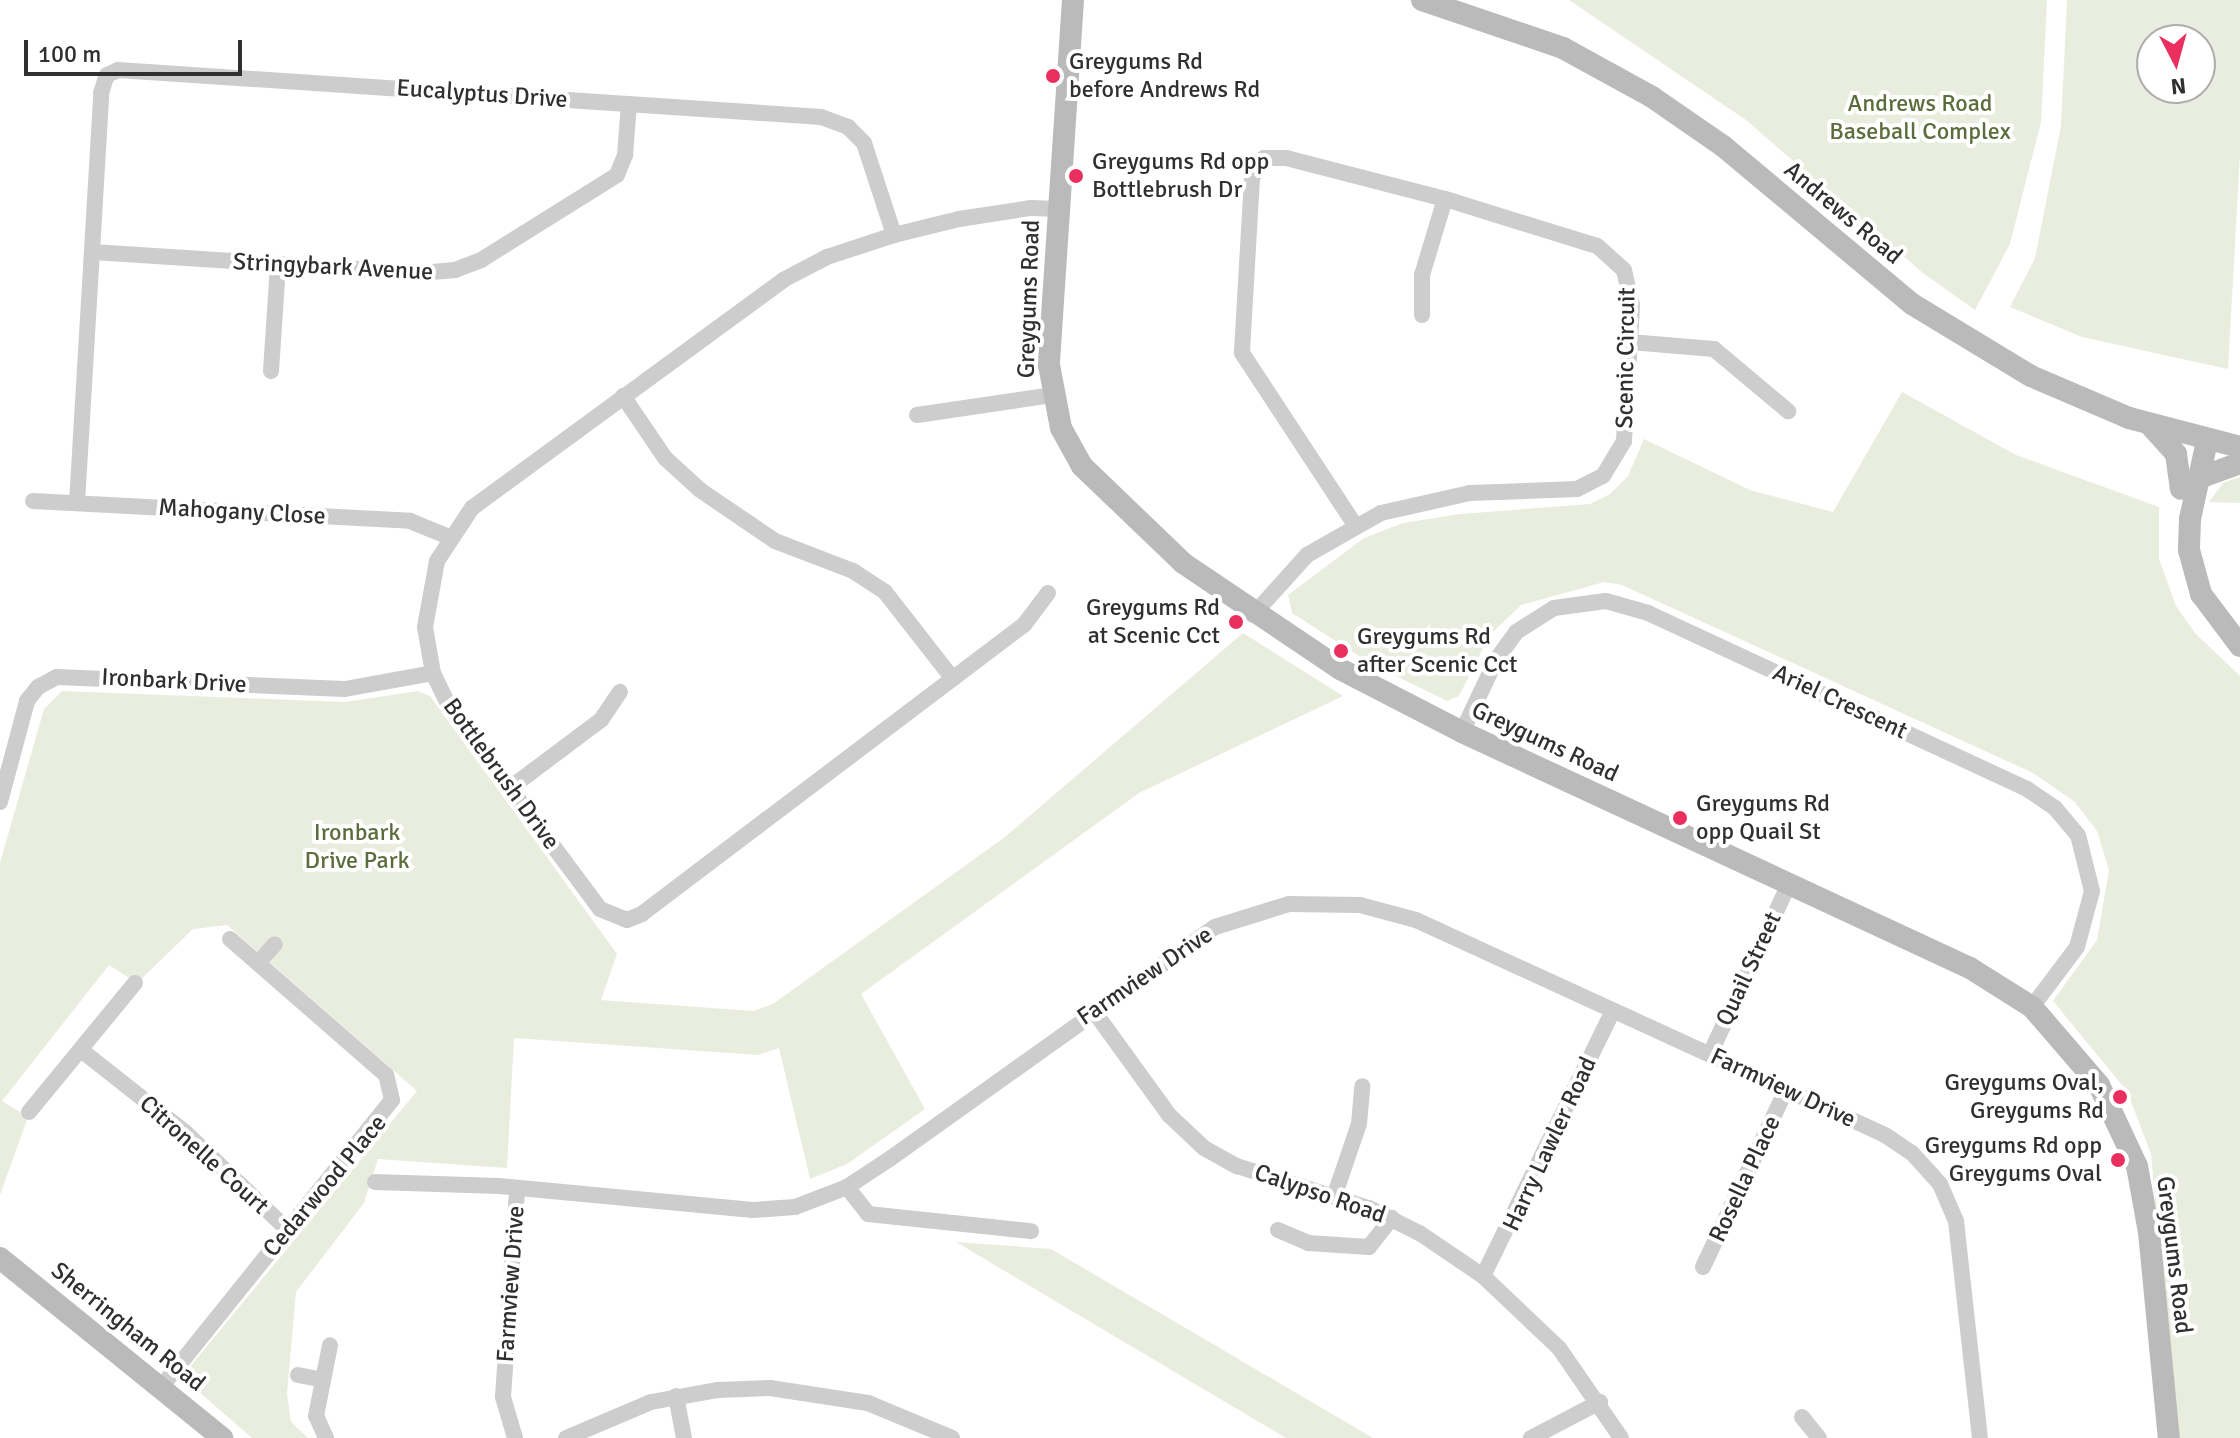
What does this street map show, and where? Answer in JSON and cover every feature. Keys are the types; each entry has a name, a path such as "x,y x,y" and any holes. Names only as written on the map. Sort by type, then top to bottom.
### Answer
{"street":[{"name":"Greygums Road","path":"1073,0 1049,358 1052,395 1064,436 1088,474 1183,563 1253,615 1368,685 1462,732 1970,968 2032,1007 2089,1069 2133,1155 2146,1206 2169,1438"},
{"name":"Andrews Road","path":"1422,0 1518,29 1637,87 1723,146 1912,304 2031,376 2150,425 2240,447"},
{"name":"Eucalyptus Drive","path":"77,503 102,70 126,69 808,115 860,126 894,235"},
{"name":"Stringybark Avenue","path":"93,252 433,274 471,265 617,175 625,155 629,104"},
{"name":"Scenic Circuit","path":"1253,615 1296,564 1355,525 1447,497 1577,489 1595,482 1622,449 1630,342 1630,284 1609,253 1445,199 1286,158 1255,154 1243,357 1355,525"},
{"path":"1422,315 1422,275 1445,199"},
{"name":"Bottlebrush Drive","path":"1048,593 1032,619 953,679 635,918 616,919 600,909 449,706 433,673 426,604 449,537 483,498 796,272 894,235 975,216 1058,209"},
{"path":"271,371 278,265"},
{"path":"1630,342 1714,349 1788,411"},
{"path":"917,415 1052,395"},
{"path":"623,396 665,458 700,490 775,541 853,571 885,592 953,679"},
{"path":"2150,425 2176,454 2190,483"},
{"path":"2200,439 2175,534 2183,579 2207,618 2234,640"},
{"path":"2190,483 2240,463"},
{"name":"Mahogany Close","path":"33,501 406,521 449,537"},
{"name":"Ariel Crescent","path":"1462,732 1496,660 1516,632 1554,608 1606,601 1648,613 2027,789 2055,808 2078,835 2092,891 2077,947 2032,1007"},
{"name":"Ironbark Drive","path":"0,802 27,701 38,687 57,677 345,689 433,673"},
{"path":"510,788 601,720 620,692"},
{"name":"Quail Street","path":"1710,1054 1789,884"},
{"name":"Farmview Drive","path":"515,1438 503,1397 517,1192 764,1210 804,1204 847,1187 1093,1010 1215,927 1270,908 1323,902 1378,908 1416,920 1893,1140 1920,1161 1945,1192 1958,1231 1980,1438"},
{"name":"Cedarwood Place","path":"162,1386 388,1111 393,1090 386,1075 230,939"},
{"path":"258,963 275,944"},
{"path":"29,1112 135,983"},
{"name":"Calypso Road","path":"1093,1010 1169,1115 1204,1148 1237,1166 1335,1194 1392,1218 1483,1276 1533,1318 1600,1402 1621,1438"},
{"name":"Harry Lawler Road","path":"1483,1276 1613,1011"},
{"name":"Citronelle Court","path":"81,1050 185,1132 288,1230"},
{"path":"1335,1194 1359,1124 1362,1086"},
{"name":"Rosella Place","path":"1703,1267 1786,1090"},
{"path":"375,1182 499,1186 517,1192"},
{"path":"847,1187 868,1214 1031,1231"},
{"path":"1278,1230 1308,1243 1369,1247 1392,1218"},
{"name":"Sherringham Road","path":"0,1258 162,1386 222,1438"},
{"path":"326,1438 316,1416 330,1345"},
{"path":"298,1375 323,1380"},
{"path":"566,1438 627,1410 676,1396 757,1388 819,1392 888,1409 952,1438"},
{"path":"676,1396 684,1438"},
{"path":"1531,1438 1600,1402"},
{"path":"1802,1417 1819,1438"}],"green space":[{"name":"Andrews Road Baseball Complex","path":"1569,0 2047,0 2041,122 2010,244 1975,310 1923,273 1746,120"},
{"path":"2067,0 2240,0 2240,154 2228,369 2082,337 2010,307 2035,258 2061,126"},
{"path":"1902,392 2016,455 2159,507 2159,559 2176,606 2195,633 2240,676 2240,1438 2176,1438 2151,1154 2127,1091 2053,1001 2097,940 2109,870 2097,831 2075,802 2033,773 1622,585 1604,582 1521,605 1489,636 1459,696 1447,701 1370,663 1292,613 1288,595 1364,538 1403,523 1460,514 1590,504 1610,494 1628,476 1644,439 1750,490 1833,512"},
{"path":"2240,477 2240,503 2209,502 2223,483"},
{"name":"Ironbark Drive Park","path":"1243,633 1343,696 1139,793 861,994 925,1109 847,1164 810,1179 779,1048 758,1055 514,1038 507,1168 378,1159 364,1203 296,1292 287,1394 291,1422 308,1438 252,1438 190,1384 189,1368 417,1091 227,925 193,929 137,983 109,965 2,1101 28,1117 0,1195 0,863 44,709 62,691 345,702 418,691 430,696 617,954 601,1000 753,1011 773,1004 1005,837"},
{"path":"956,1242 1051,1249 1373,1438 1286,1438"}],"place":[{"name":"Greygums Rd before Andrews Rd","path":"1053,76"},
{"name":"Greygums Rd opp Bottlebrush Dr","path":"1076,176"},
{"name":"Greygums Rd at Scenic Cct","path":"1236,622"},
{"name":"Greygums Rd after Scenic Cct","path":"1341,651"},
{"name":"Greygums Rd opp Quail St","path":"1680,818"},
{"name":"Greygums Oval, Greygums Rd","path":"2120,1097"},
{"name":"Greygums Rd opp Greygums Oval","path":"2118,1160"}]}
